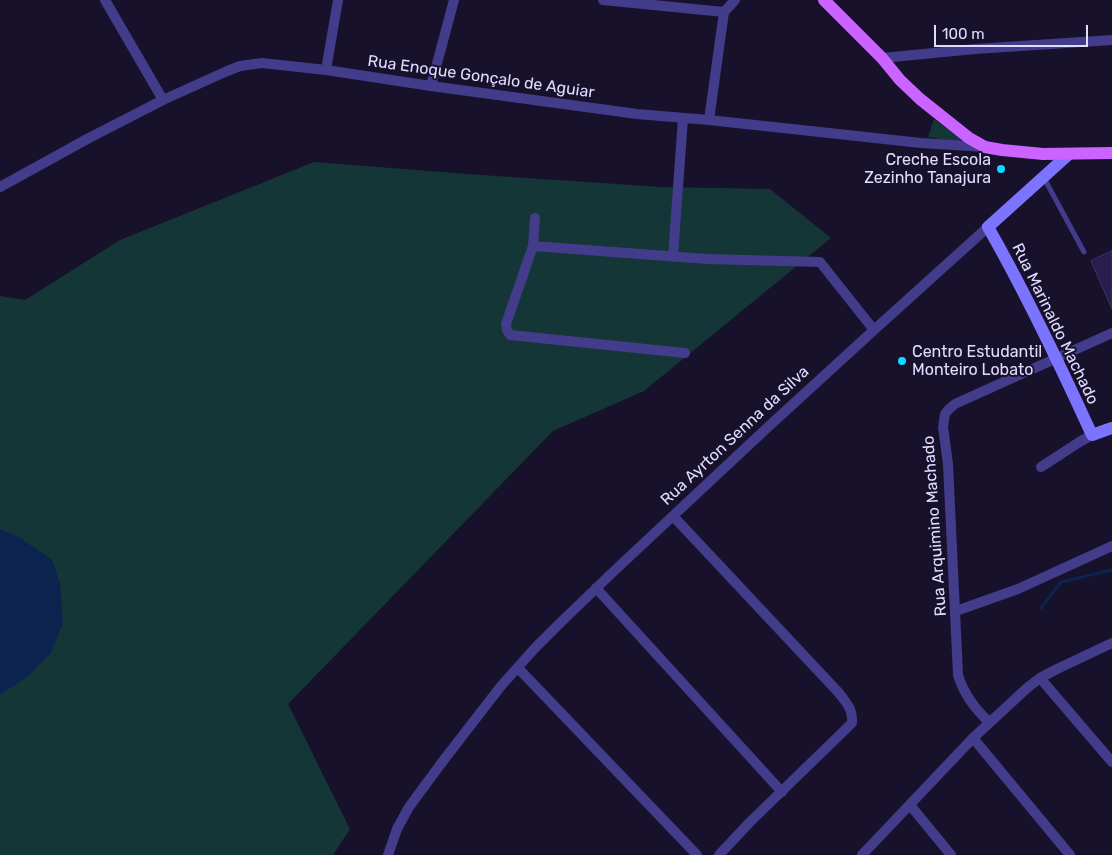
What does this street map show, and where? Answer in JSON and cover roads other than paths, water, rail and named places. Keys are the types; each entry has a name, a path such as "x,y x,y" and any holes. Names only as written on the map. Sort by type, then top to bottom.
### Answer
{"main road":[{"path":"827,1 920,99 970,138 985,147 1018,152 1112,153"}],"street":[{"path":"105,0 163,100"},
{"path":"326,70 338,0"},
{"path":"431,86 454,0"},
{"path":"603,0 670,3 724,12"},
{"path":"709,120 724,12 735,0"},
{"path":"882,58 975,49 1112,40"},
{"name":"Rua Enoque Gonçalo de Aguiar","path":"0,187 163,100 240,66 262,64 326,70 637,114 921,143 985,147"},
{"path":"673,257 683,118"},
{"name":"Rua Ayrton Senna da Silva","path":"388,855 402,818 443,761 501,686 559,624 874,330 1069,154"},
{"path":"535,218 533,246 506,324 510,335 686,352"},
{"name":"Rua Marinaldo Machado","path":"988,227 1017,280 1092,435"},
{"path":"533,246 707,259 820,262 874,330"},
{"name":"Rua Arquimino Machado","path":"989,722 968,698 958,675 948,464 944,432 945,414 956,404 1112,333"},
{"path":"1041,468 1081,441 1112,428"},
{"path":"673,516 839,693 853,714 852,724 750,822 719,855"},
{"path":"956,612 1018,589 1112,546"},
{"path":"596,588 782,792"},
{"path":"862,855 973,738 1027,688 1054,670 1112,644"},
{"path":"518,668 697,855"},
{"path":"1040,678 1112,762"},
{"path":"973,738 1070,855"},
{"path":"910,805 951,855"}],"lane":[{"path":"1044,177 1084,252"}],"water":[{"path":"0,529 19,537 52,560 60,583 63,623 51,653 28,676 0,695"}],"waterway":[{"path":"1041,608 1061,582 1112,570"}],"place":[{"name":"Creche Escola Zezinho Tanajura","path":"1001,169"},
{"name":"Centro Estudantil Monteiro Lobato","path":"902,361"}]}
